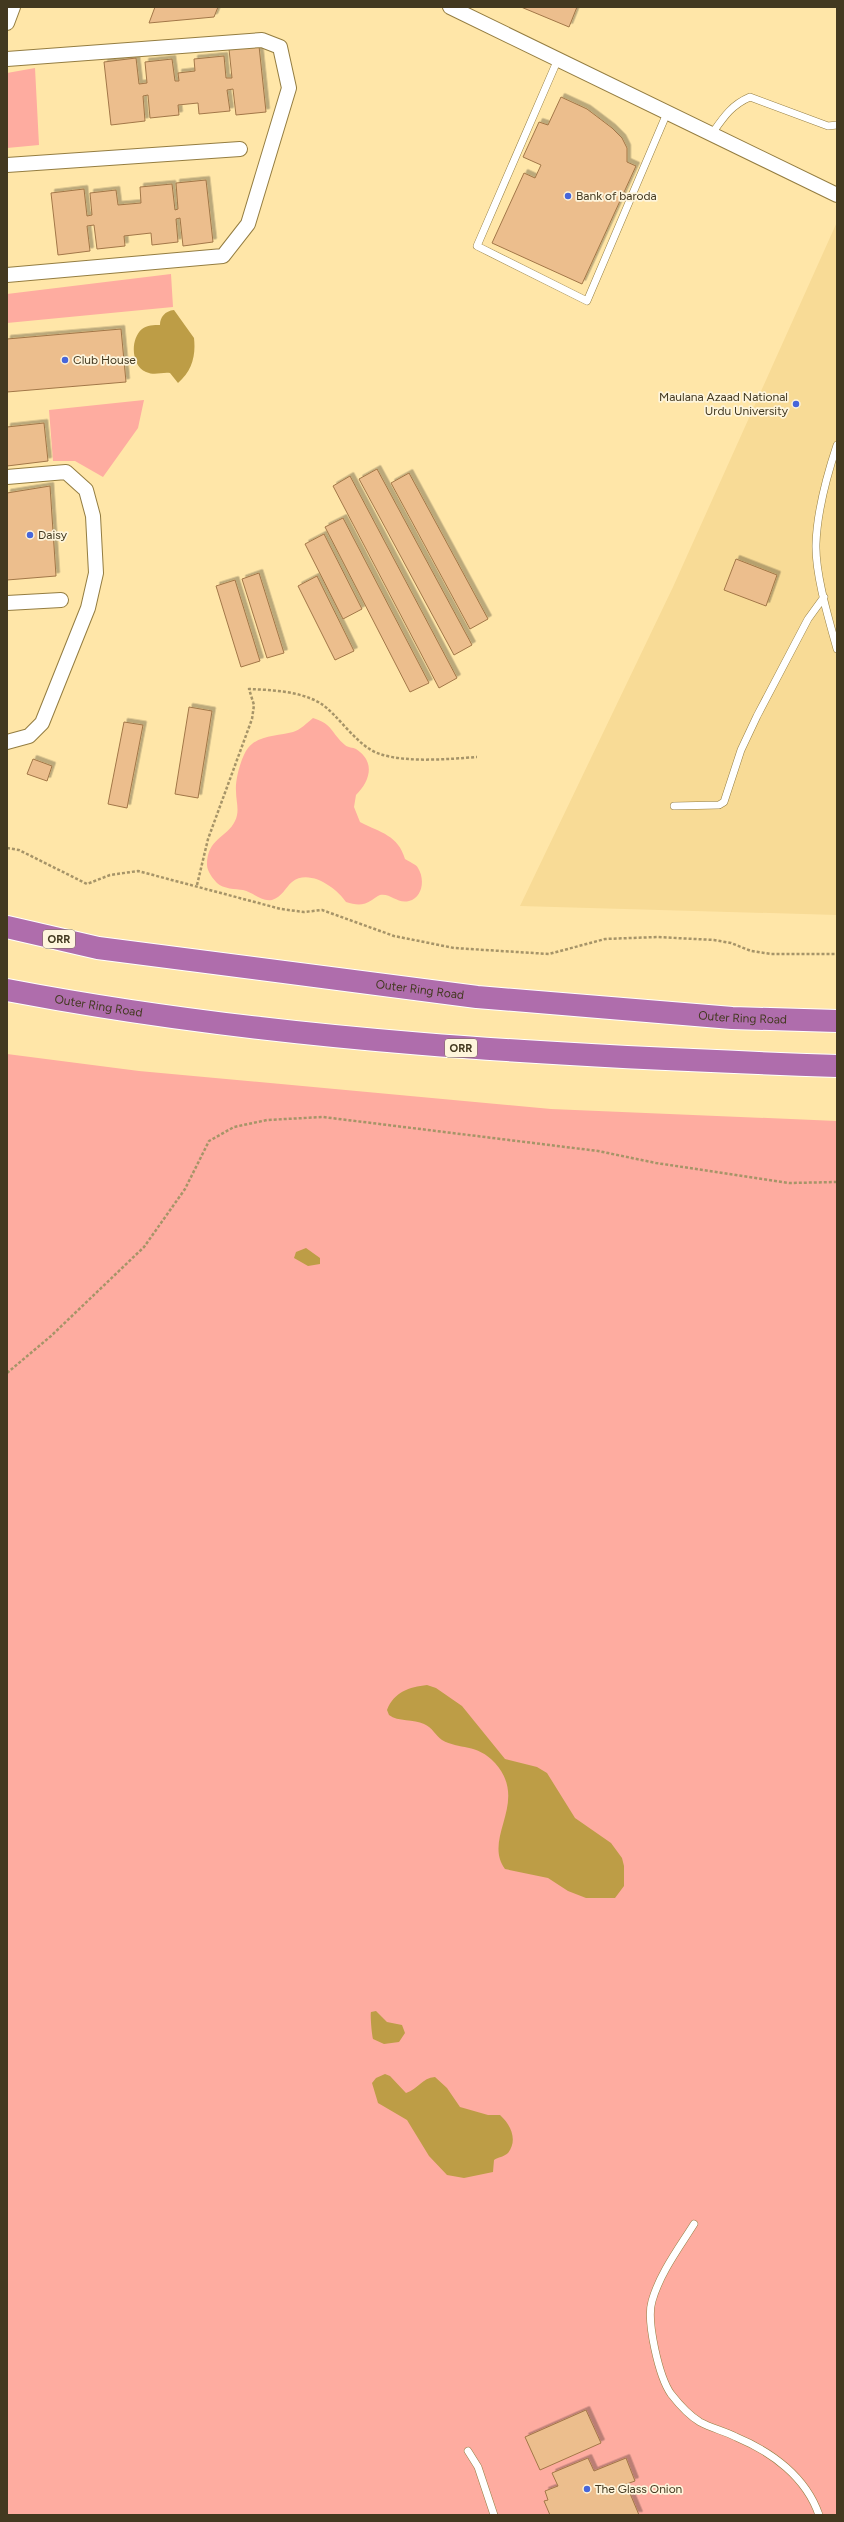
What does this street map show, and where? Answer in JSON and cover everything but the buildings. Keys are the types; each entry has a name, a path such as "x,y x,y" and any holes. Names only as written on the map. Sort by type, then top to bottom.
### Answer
{"highway":[{"name":"Outer Ring Road","path":"13,928 98,948 476,997 732,1018 837,1021"},
{"name":"Outer Ring Road","path":"8,990 163,1017 470,1049 837,1066"}],"street":[{"path":"7,24 13,7"},
{"path":"450,7 837,195"},
{"path":"7,58 262,40 280,47 289,88 248,224 223,256 7,275"},
{"path":"7,165 240,149"},
{"path":"7,477 66,472 86,490 93,516 96,573 88,608 42,723 29,736 7,742"},
{"path":"7,603 60,600"}],"lane":[{"path":"558,60 478,246 587,301 667,113"},
{"path":"711,135 728,110 737,102 750,97 828,126 837,125"},
{"path":"837,445 827,473 816,544 824,597 837,649"},
{"path":"674,806 719,805 724,802 740,750 753,722 808,619 824,597"},
{"path":"694,2224 660,2278 651,2302 653,2338 659,2364 671,2394 699,2421 738,2437 778,2460 797,2475 815,2501 819,2515"},
{"path":"468,2451 478,2467 494,2515"}],"path":[{"path":"197,885 208,839 252,719 254,705 249,689 281,690 320,703 347,731 379,754 432,760 477,757"},
{"path":"7,848 19,850 87,884 110,875 138,871 197,885 281,909 304,912 322,910 394,936 454,948 549,954 605,939 657,937 714,940 731,943 751,951 771,954 837,954"},
{"path":"7,1373 51,1336 144,1247 185,1189 209,1141 234,1127 267,1120 323,1118 598,1151 656,1163 789,1183 837,1182"}],"shaded area":[{"path":"35,68 39,145 7,148 7,73"},
{"name":"Maulana Azaad National Urdu University","path":"837,222 837,915 520,906 673,587"},
{"path":"171,274 173,307 7,323 7,294"},
{"path":"174,310 194,338 194,357 192,363 187,373 178,383 170,373 152,374 141,369 137,364 134,352 135,339 138,333 148,326 160,325 161,319 164,315"},
{"path":"144,400 138,428 103,477 75,461 53,461 49,410"},
{"path":"313,718 320,720 328,726 340,741 348,747 356,749 366,760 369,772 365,784 356,795 354,807 360,822 388,836 398,845 405,859 418,868 422,877 422,882 420,892 414,899 405,902 380,895 366,903 353,904 346,902 329,886 314,878 306,877 299,878 292,882 281,895 275,899 264,900 247,891 220,885 209,872 207,865 210,849 218,839 232,827 235,821 238,810 236,781 245,752 252,744 263,738 296,731"},
{"path":"7,1054 139,1071 551,1109 837,1121 837,2515 7,2515"},
{"path":"306,1248 320,1258 320,1264 308,1266 294,1258 296,1252"},
{"path":"427,1685 436,1688 462,1706 505,1759 537,1767 547,1773 575,1818 611,1843 622,1858 624,1866 624,1886 615,1898 586,1898 568,1891 548,1878 505,1869 499,1857 499,1845 507,1806 508,1792 505,1777 495,1763 482,1752 442,1740 429,1727 420,1722 397,1719 389,1715 387,1710 398,1695 408,1689"},
{"path":"376,2011 387,2022 402,2025 405,2033 399,2042 384,2044 373,2039 371,2012"},
{"path":"385,2074 390,2076 406,2093 414,2089 423,2081 435,2077 447,2088 460,2107 488,2115 500,2115 507,2123 512,2133 513,2143 508,2153 494,2160 493,2172 464,2178 447,2175 429,2156 407,2120 378,2103 372,2083 376,2078"}],"place":[{"name":"Bank of baroda","path":"568,196"},
{"name":"Club House","path":"65,360"},
{"name":"Maulana Azaad National Urdu University","path":"796,404"},
{"name":"Daisy","path":"30,535"},
{"name":"The Glass Onion","path":"587,2489"}]}
